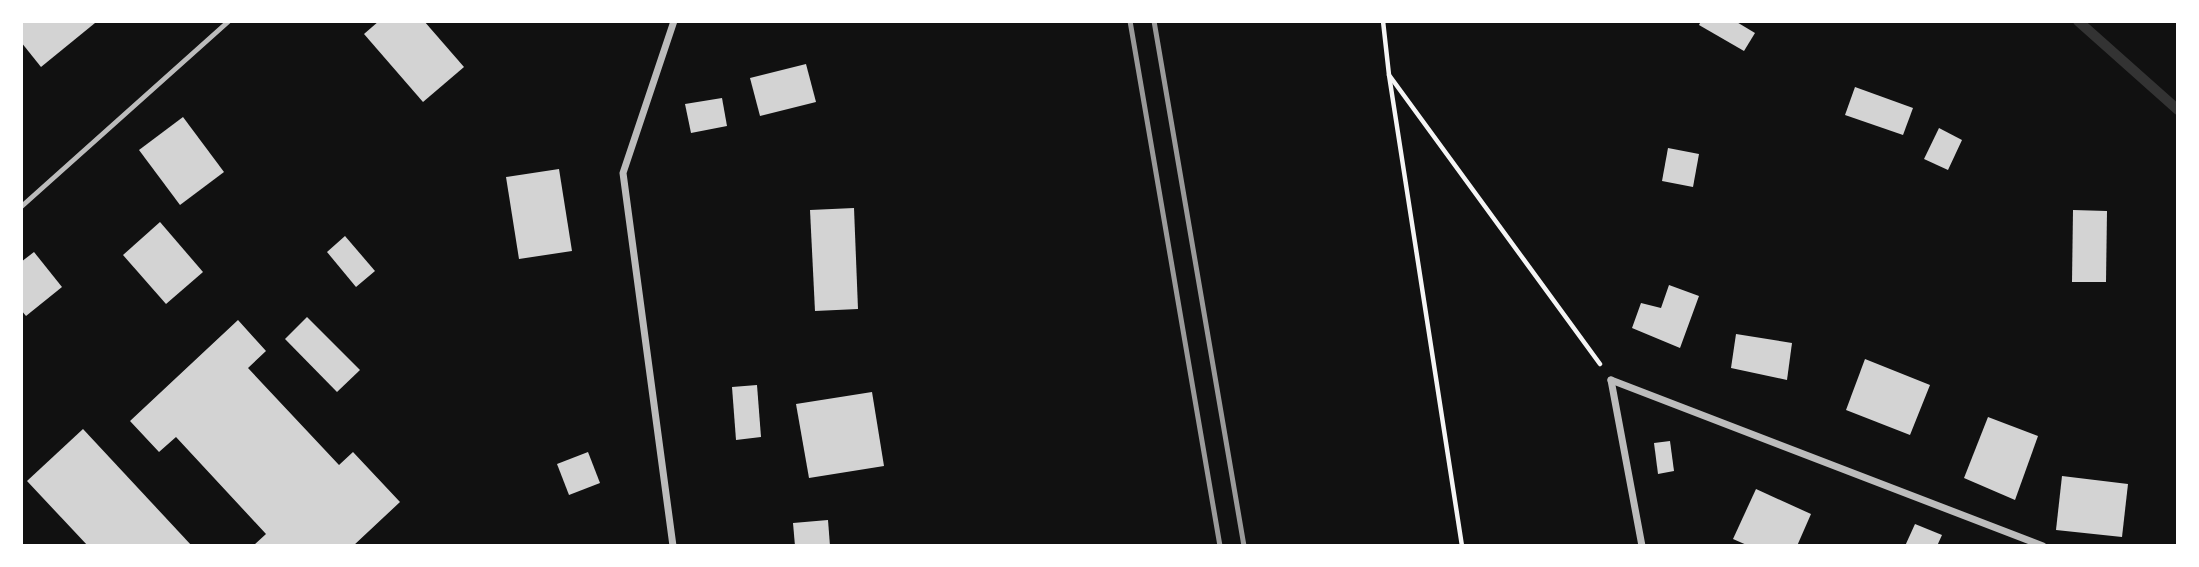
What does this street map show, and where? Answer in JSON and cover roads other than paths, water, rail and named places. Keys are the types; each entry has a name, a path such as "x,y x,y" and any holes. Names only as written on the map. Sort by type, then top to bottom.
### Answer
{"street":[{"path":"674,21 623,173 674,546"},
{"path":"1643,546 1611,380 2043,546"}],"lane":[{"path":"21,207 229,21"}],"waterway":[{"path":"2078,21 2178,110"}],"railway":[{"path":"1130,21 1220,546"},
{"path":"1154,21 1244,546"}]}
